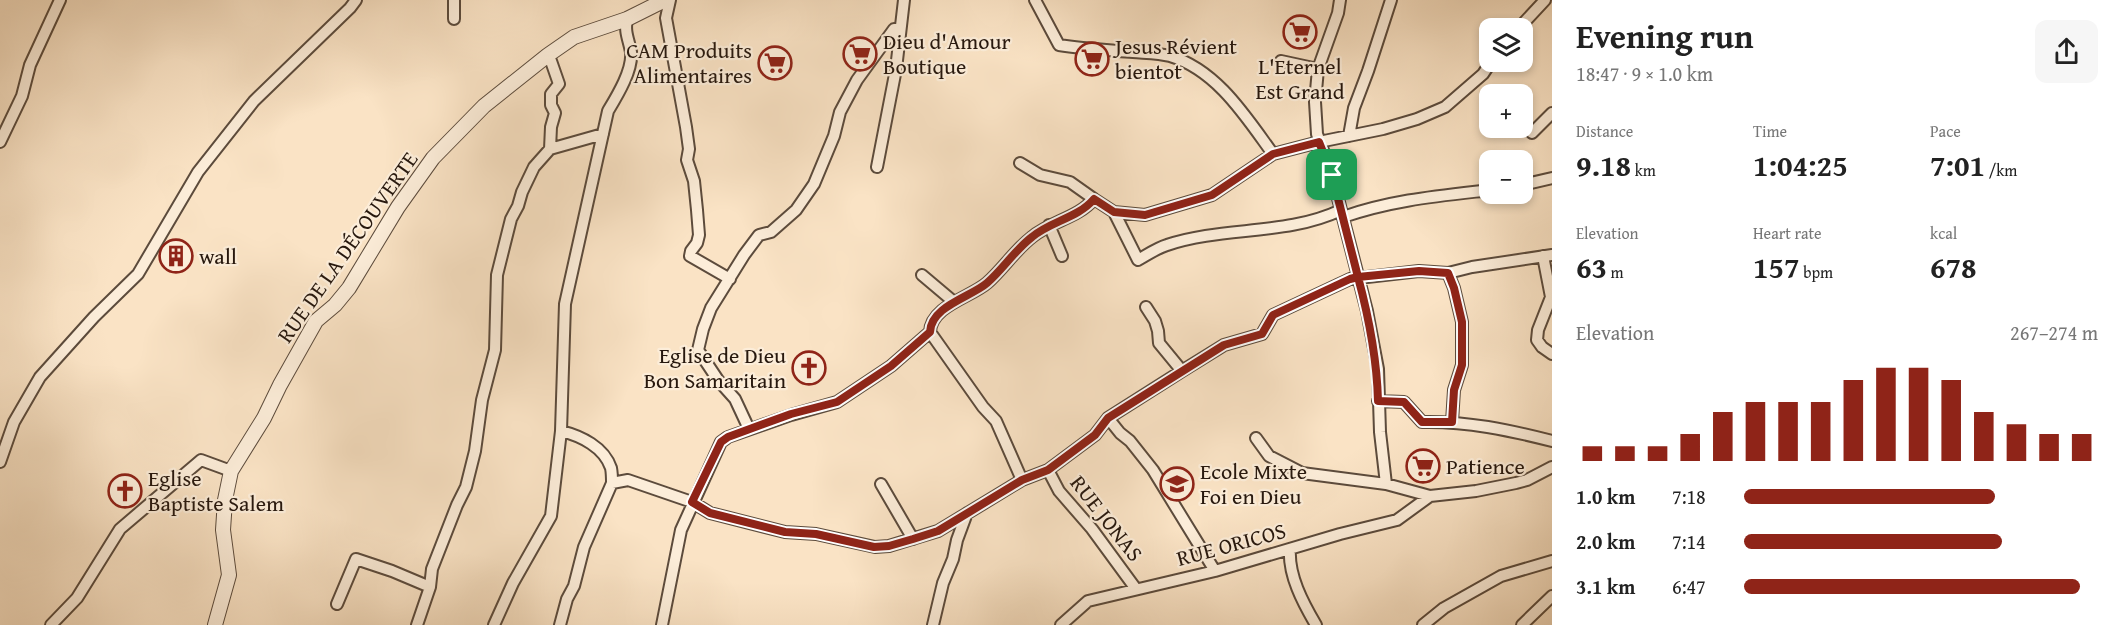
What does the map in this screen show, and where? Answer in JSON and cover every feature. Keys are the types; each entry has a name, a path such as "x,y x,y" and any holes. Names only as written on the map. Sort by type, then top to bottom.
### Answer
{"street":[{"path":"0,142 22,96 30,65 60,0"},
{"path":"0,462 14,422 40,377 94,317 138,274 198,172 254,101 356,0"},
{"path":"454,0 454,19"},
{"path":"668,0 666,18 686,127 687,160 694,181 697,210 699,235 690,256 730,279"},
{"name":"RUE DE LA DÉCOUVERTE","path":"215,625 229,575 223,530 225,500 231,471 264,418 316,321 335,306 349,288 398,207 433,158 484,106 574,37 627,19 668,0"},
{"path":"877,167 896,69 904,0"},
{"path":"1035,0 1059,45 1170,56 1188,64 1214,82 1234,101 1273,154"},
{"path":"1340,0 1338,13 1318,69 1315,102 1319,142 1332,175 1367,312 1378,369 1378,401 1386,484"},
{"path":"1349,136 1354,108 1391,0"},
{"path":"1529,18 1546,0 1552,2"},
{"path":"494,625 513,583 551,516 561,431 565,304 608,111 623,85 632,55 625,29 627,19"},
{"path":"749,429 735,399 718,380 698,350 703,329 711,308 759,235 771,232 790,215 814,184 834,136 840,112 857,80 894,29 900,29"},
{"path":"548,55 545,59 551,61 559,84 551,94 551,105 555,113 551,127 550,149"},
{"path":"1281,61 1318,69"},
{"path":"1020,163 1040,175 1070,182 1114,212 1145,215 1212,195 1273,154 1417,119 1445,107 1484,72"},
{"path":"1533,133 1552,113"},
{"path":"417,625 430,587 432,569 466,487 475,451 482,400 495,350 497,275 522,192 534,167 550,149 603,134"},
{"path":"1533,182 1552,178"},
{"path":"1114,212 1138,260 1166,245 1204,237 1298,225 1375,206 1479,191"},
{"path":"1022,480 996,421 983,407 930,332 930,325 954,302 986,284 1031,237 1049,225 1088,207 1094,199"},
{"path":"1049,225 1062,256"},
{"path":"612,483 628,480 692,502 710,513 785,532 816,534 874,547 889,546 938,531 1022,480 1048,470 1095,435 1108,418 1182,371 1224,345 1262,334 1273,315 1358,277 1419,271 1448,273 1472,267 1547,256 1551,297 1538,330 1537,340 1552,354"},
{"path":"1448,273 1462,322 1462,365 1454,390 1452,422"},
{"path":"922,275 954,302"},
{"path":"1146,307 1155,321 1159,343 1182,371"},
{"path":"662,625 681,530 721,442 791,414 837,402 891,366 930,332"},
{"path":"1378,401 1404,402 1422,422 1452,422 1497,428 1552,441"},
{"path":"1108,418 1153,470 1215,571"},
{"path":"560,625 567,599 574,586 584,547 612,483 611,468 596,447 574,434 561,431"},
{"path":"1256,438 1269,456 1302,473 1386,484 1430,496"},
{"path":"51,625 77,598 120,529 201,460 231,471"},
{"name":"RUE ORICOS","path":"1061,625 1088,601 1215,571 1397,520 1430,496 1476,491 1516,483 1552,467"},
{"name":"RUE JONAS","path":"1048,470 1059,491 1092,529 1136,589"},
{"path":"881,484 913,539"},
{"path":"933,625 943,583 967,513"},
{"path":"1290,549 1289,562 1303,600 1316,625"},
{"path":"337,604 356,558 430,587"},
{"path":"1423,625 1444,608 1501,576 1552,561"},
{"path":"1522,625 1552,596"}],"place":[{"name":"L'Eternel Est Grand","path":"1300,32"},
{"name":"Dieu d'Amour Boutique","path":"860,54"},
{"name":"Jesus Révient bientot","path":"1092,59"},
{"name":"CAM Produits Alimentaires","path":"775,63"},
{"name":"wall","path":"176,256"},
{"name":"Eglise de Dieu Bon Samaritain","path":"809,368"},
{"name":"Patience","path":"1423,466"},
{"name":"Ecole Mixte Foi en Dieu","path":"1177,484"},
{"name":"Eglise Baptiste Salem","path":"125,491"}],"route":[{"path":"1332,175 1319,142 1273,154 1212,195 1145,215 1114,212 1094,199 1088,207 1049,225 1031,237 986,284 941,312 930,325 930,332 891,366 837,402 791,414 728,437 721,442 692,502 710,513 785,532 816,534 874,547 889,546 938,531 1022,480 1048,470 1095,435 1108,418 1224,345 1262,334 1273,315 1358,277 1378,369 1378,401 1404,402 1422,422 1452,422 1454,390 1462,365 1462,322 1448,273 1419,271 1358,277 1332,175"}]}
